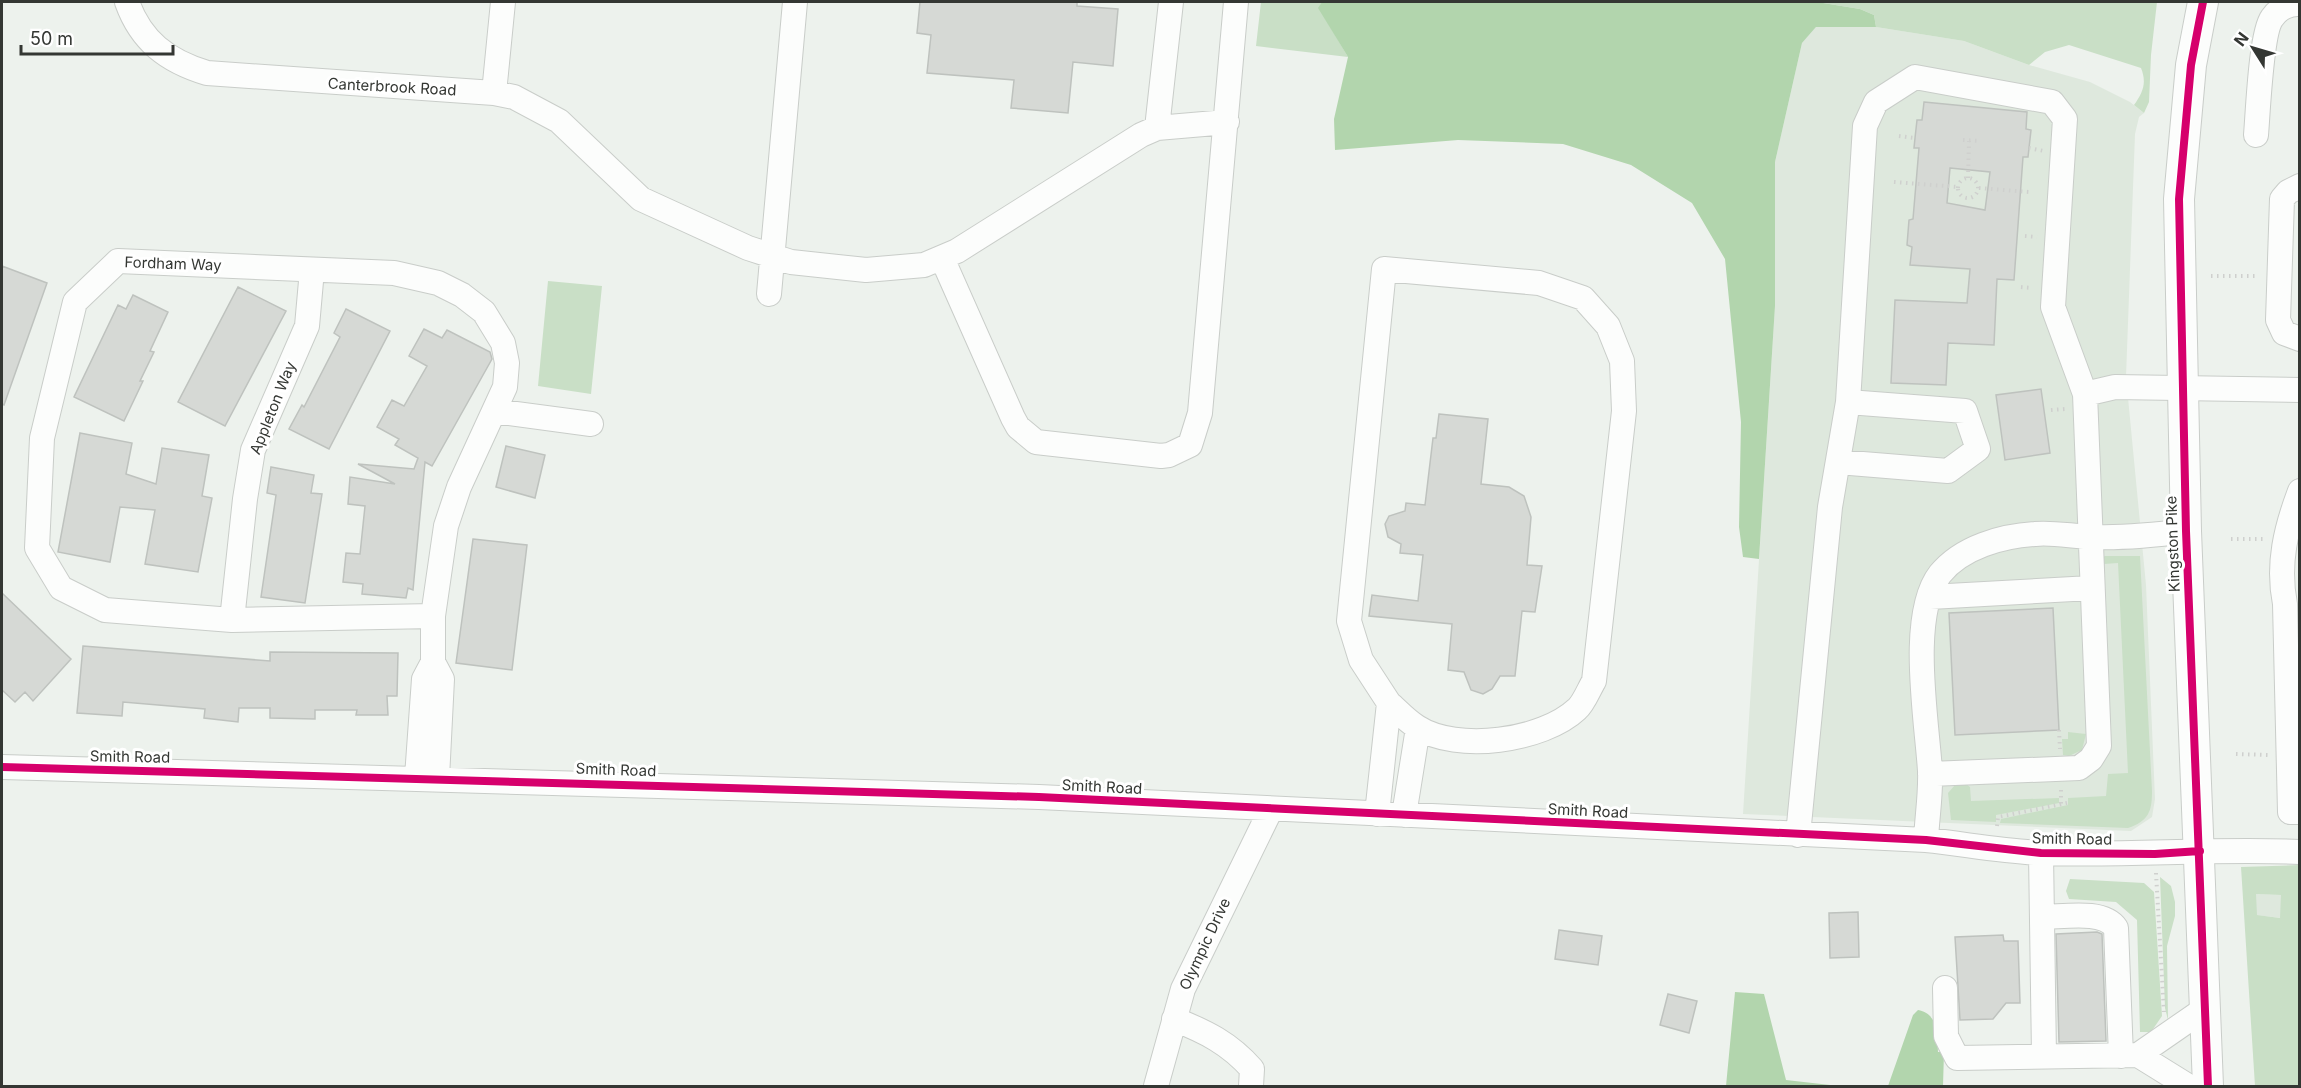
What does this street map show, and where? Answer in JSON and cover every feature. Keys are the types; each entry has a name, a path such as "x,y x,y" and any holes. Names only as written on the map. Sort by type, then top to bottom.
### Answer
{"main road":[{"name":"Kingston Pike","path":"2203,2 2191,64 2179,199 2186,531 2208,1086"}],"street":[{"name":"Canterbrook Road","path":"127,2 146,39 173,60 207,73 494,93 514,97 559,121 634,194 748,248 792,262 866,270 924,265 957,251 1141,135 1157,128"},
{"path":"494,93 503,2"},
{"path":"769,294 795,2"},
{"path":"1171,2 1157,128 1227,122"},
{"path":"942,258 1013,418 1028,437 1036,442 1161,456 1190,446 1200,413 1236,2"},
{"path":"2256,135 2267,29 2278,12 2287,6 2300,4"},
{"path":"1798,835 1830,507 1848,402 1865,126 1876,102 1915,77 2052,102 2065,119 2053,307 2085,394 2099,746 2091,759 2079,768 1930,774"},
{"path":"2300,186 2288,192 2282,199 2279,277 2280,325 2284,333 2300,339"},
{"name":"Fordham Way","path":"427,778 430,720 424,679 433,662 433,616 446,526 459,487 505,387 507,363 503,343 484,312 462,295 438,283 394,273 118,261 75,302 42,438 37,548 61,588 105,610 232,620 433,616"},
{"path":"1384,269 1539,283 1582,298 1608,326 1622,361 1624,411 1594,681 1578,708 1541,730 1505,739 1470,741 1418,728 1389,703 1361,660 1349,621 1384,269"},
{"name":"Appleton Way","path":"232,620 253,450 307,326 312,270"},
{"path":"2085,394 2115,387 2300,390"},
{"path":"1838,462 1948,471 1978,449 1965,411 1848,402"},
{"path":"494,411 591,424"},
{"path":"2300,491 2281,586 2293,670 2288,754 2290,813 2300,812"},
{"path":"1926,840 1930,774 1921,669 1931,596 1939,575 1955,559 1979,545 2036,534 2140,537 2186,531"},
{"path":"1931,596 1994,604 2019,592 2091,588"},
{"path":"1377,814 1389,703"},
{"path":"1404,815 1418,728"},
{"name":"Smith Road","path":"2,767 1015,796 1926,840 2041,853 2155,854 2236,849 2300,852"},
{"name":"Olympic Drive","path":"1160,1085 1174,1019 1192,968 1271,809"},
{"path":"2041,853 2044,1056"},
{"path":"2042,917 2098,917 2112,922 2116,928 2129,1055"},
{"path":"1945,988 1946,1036 1957,1058 2129,1055 2165,1037 2206,1008"},
{"path":"1174,1019 1213,1035 1235,1051 1252,1070 1251,1086"},
{"path":"2129,1055 2188,1086"}],"path":[{"path":"1899,136 1915,138"},
{"path":"1963,140 1982,141"},
{"path":"1968,178 1969,141"},
{"path":"1968,178 1977,182 1979,188 1977,195 1971,199 1960,195 1958,187 1962,180 1968,178"},
{"path":"1894,182 1958,187"},
{"path":"1979,188 2029,192"},
{"path":"2211,276 2279,277"},
{"path":"2231,539 2292,540"},
{"path":"2236,753 2288,754"},
{"path":"1997,826 1998,817 2067,803"},
{"path":"2155,854 2165,1037"}],"shaded area":[{"path":"1816,27 1876,27 1964,41 2029,65 2090,82 2130,102 2144,113 2139,117 2135,134 2126,377 2146,585 2155,799 2152,817 2131,831 1743,814 1775,306 1775,162 1802,43"},
{"path":"2256,894 2281,895 2281,918 2256,915"}],"green space":[{"path":"1261,2 1322,2 1319,8 1348,57 1256,46"},
{"path":"1322,2 1817,2 1860,9 1874,15 1876,27 1816,27 1802,43 1775,162 1775,306 1759,559 1743,557 1739,527 1741,422 1725,259 1692,203 1631,165 1563,144 1458,140 1335,150 1334,119 1348,57 1318,8"},
{"path":"1817,2 2157,2 2149,102 2144,113 2134,105 2143,87 2144,78 2141,68 2069,45 2045,52 2029,65 1964,41 1876,27 1874,15 1860,9"},
{"path":"548,281 602,286 591,394 538,386"},
{"path":"2140,556 2152,791 2150,810 2141,822 2128,828 2000,823 2001,819 2068,805 2068,798 2106,796 2108,774 2128,773 2118,563 2104,564 2102,557"},
{"path":"2068,732 2086,734 2082,750 2069,756 2063,755 2062,739 2068,739"},
{"path":"1966,784 1970,787 1971,801 2059,798 2059,803 1996,815 1996,822 1951,820 1948,793 1955,785"},
{"path":"2299,865 2299,1086 2255,1086 2241,867","holes":["2256,894 2281,895 2280,918 2257,915"]},
{"path":"2160,877 2171,886 2175,902 2175,916 2167,946 2168,1020 2165,1008"},
{"path":"2070,879 2144,883 2154,892 2162,1016 2151,1032 2140,1032 2137,920 2116,902 2069,899 2066,891"},
{"path":"1735,992 1764,994 1786,1080 1839,1086 1726,1086"},
{"path":"1918,1010 1930,1016 1936,1026 1938,1052 1944,1052 1943,1086 1888,1086 1913,1015"}],"building":[{"path":"920,2 1077,2 1077,6 1118,9 1113,66 1073,62 1068,113 1011,108 1014,80 927,73 931,35 917,33"},
{"path":"1924,102 2027,112 2026,129 2031,130 2028,157 2023,157 2014,280 1997,279 1994,345 1948,343 1946,385 1891,383 1895,300 1967,303 1970,269 1910,265 1912,247 1907,245 1909,220 1913,219 1919,148 1914,148 1917,120 1922,120","holes":["1950,168 1990,172 1985,210 1947,203"]},
{"path":"2,266 47,283 4,405 2,404"},
{"path":"238,287 286,311 225,426 178,402"},
{"path":"133,295 168,312 150,351 154,352 140,381 143,381 124,421 74,397 118,305 126,309"},
{"path":"346,309 390,331 329,449 289,429 302,405 304,407 340,337 334,333"},
{"path":"424,329 442,338 447,330 490,352 492,359 432,466 425,462 413,590 408,588 406,598 362,594 363,584 343,582 346,553 360,554 365,506 348,504 350,477 395,484 358,464 414,469 418,458 395,445 399,439 377,427 392,400 404,406 427,366 409,356"},
{"path":"2041,389 2050,453 2005,460 1996,395"},
{"path":"1439,414 1488,419 1481,484 1509,487 1524,496 1531,517 1527,565 1542,566 1535,612 1522,611 1515,676 1500,676 1492,689 1483,694 1471,690 1464,672 1448,670 1452,624 1369,616 1372,595 1418,601 1423,555 1400,553 1401,544 1388,537 1385,524 1389,516 1405,511 1406,503 1425,505 1433,438 1436,438"},
{"path":"80,433 132,443 126,474 156,484 162,448 209,455 202,496 212,498 198,572 145,564 155,510 120,507 110,562 58,552"},
{"path":"506,446 545,455 535,498 496,487"},
{"path":"271,467 314,475 311,493 322,494 305,603 261,597 276,495 267,493"},
{"path":"473,539 527,545 512,670 456,663"},
{"path":"2,593 71,659 33,701 25,692 15,702 2,690"},
{"path":"2053,608 2059,730 1955,735 1949,613"},
{"path":"83,646 270,661 270,652 398,653 397,696 387,696 388,715 356,715 357,710 315,710 315,719 270,718 270,708 239,708 238,722 204,718 205,709 123,702 122,716 77,713"},
{"path":"1858,912 1859,957 1830,958 1829,913"},
{"path":"1559,930 1602,936 1598,965 1555,959"},
{"path":"2097,932 2102,934 2106,1041 2059,1042 2056,934"},
{"path":"2003,935 2004,941 2018,941 2020,1003 2006,1003 1993,1019 1960,1020 1955,937"},
{"path":"1668,994 1697,1001 1689,1033 1660,1025"}],"cycle path":[{"path":"2203,2 2191,65 2179,199 2186,531 2208,1086"},
{"path":"2,767 1039,797 1926,840 2041,853 2155,854 2200,851"}]}
